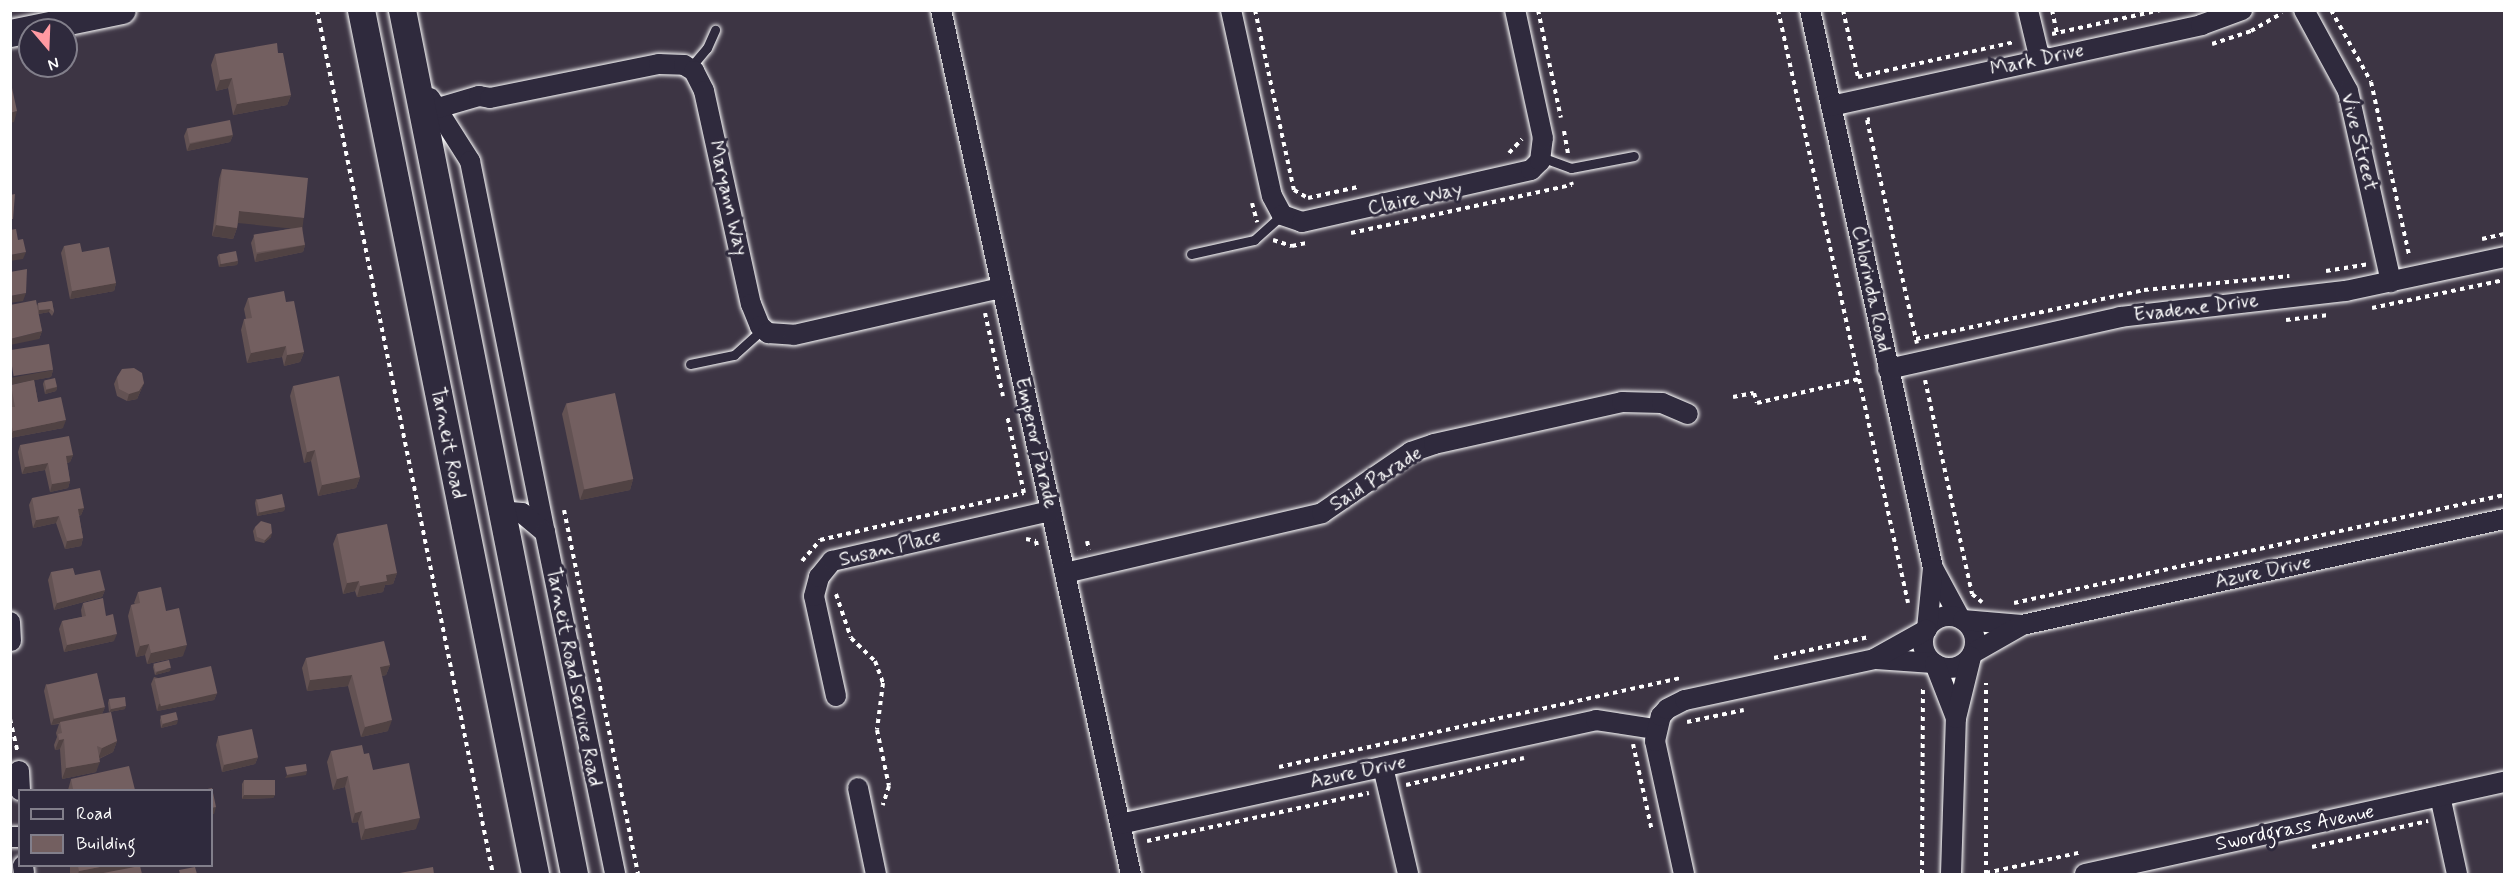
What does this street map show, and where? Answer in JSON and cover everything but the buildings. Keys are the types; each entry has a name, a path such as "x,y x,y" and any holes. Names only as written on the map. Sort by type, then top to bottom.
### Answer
{"main road":[{"path":"10,33 122,10"},
{"name":"Tarneit Road","path":"361,10 535,874"},
{"name":"Tarneit Road","path":"402,10 574,874"},
{"path":"500,511 486,521 482,538 515,701 516,782"}],"street":[{"name":"Emperor Parade","path":"941,10 1131,874"},
{"path":"1231,10 1272,196 1282,215"},
{"path":"1515,10 1541,126 1541,157"},
{"name":"Chlorinda Road","path":"1810,10 1933,568 1962,619"},
{"path":"2028,10 2040,60"},
{"name":"Mark Drive","path":"1831,106 2201,25 2242,10"},
{"name":"Vive Street","path":"2304,10 2343,80 2352,104 2391,282"},
{"path":"438,108 479,96 490,98 659,64 672,63 690,68"},
{"name":"Maryann Way","path":"690,68 704,91 751,304 764,329"},
{"name":"Tarneit Road","path":"415,79 451,127 470,161 483,215 545,532"},
{"path":"451,127 490,98"},
{"name":"Claire Way","path":"1282,215 1302,222 1505,179 1531,170 1541,157"},
{"name":"Evadene Drive","path":"1888,369 2120,317 2202,305 2313,296 2391,282 2505,257"},
{"path":"764,329 779,335 794,334 1001,288"},
{"name":"Said Parade","path":"1065,573 1322,513 1411,452 1434,444 1622,402 1662,403 1688,414"},
{"path":"500,511 517,511 545,532"},
{"name":"Susan Place","path":"836,696 814,596 819,577 832,561 1051,511"},
{"name":"Azure Drive","path":"1962,619 2022,625 2505,519"},
{"name":"Tarneit Road Service Road","path":"545,532 615,874"},
{"name":"Chlorinda Road","path":"1926,630 1933,568"},
{"path":"1684,874 1655,741 1658,723 1685,700 1874,659 1926,630 1944,617 1962,619 1975,638 1956,718 1951,874"},
{"name":"Azure Drive","path":"1972,655 2022,625"},
{"path":"1926,630 1923,648 1934,664 1956,718"},
{"path":"1874,659 1934,664 1953,668 1972,655"},
{"name":"Azure Drive","path":"1120,824 1596,720 1658,723"},
{"path":"1383,767 1407,874"},
{"name":"Swordgrass Avenue","path":"2085,874 2505,782"},
{"path":"858,788 876,874"},
{"path":"2440,796 2457,874"}],"lane":[{"path":"690,68 707,48 715,30"},
{"path":"1541,157 1568,168 1634,156"},
{"path":"1191,254 1254,240 1282,215"},
{"path":"690,364 735,355 764,329"}],"path":[{"path":"317,10 493,874"},
{"path":"1255,10 1294,190 1308,198 1365,185"},
{"path":"1339,236 1572,185 1568,168 1568,149 1538,10"},
{"path":"1778,10 1908,604 1907,612"},
{"path":"1843,10 1867,120"},
{"path":"2052,10 2057,33"},
{"path":"1858,77 2160,10"},
{"path":"2281,10 2286,20"},
{"path":"1501,155 1512,153 1523,139 1520,127"},
{"path":"1250,195 1263,233 1292,246 1316,241"},
{"path":"2363,252 2366,264"},
{"path":"2365,309 2505,280"},
{"path":"985,313 1005,402"},
{"path":"2280,321 2333,315"},
{"path":"1733,397 1754,393 1757,403 1859,379"},
{"path":"1925,382 1936,380"},
{"path":"802,561 820,540 1024,493 1007,413"},
{"path":"564,510 638,874"},
{"path":"1018,541 1036,541 1038,553"},
{"path":"840,586 836,592 846,627 855,645 875,661 883,684 877,730 889,786 882,805 885,817"},
{"path":"1772,658 1876,636"},
{"path":"1985,672 1989,727 1986,874"},
{"path":"1276,767 1691,676"},
{"path":"1919,681 1923,690 1924,725 1922,874"},
{"path":"1654,840 1631,735 1658,723 1754,708"},
{"path":"10,719 19,781"},
{"path":"1146,841 1527,758"}]}
